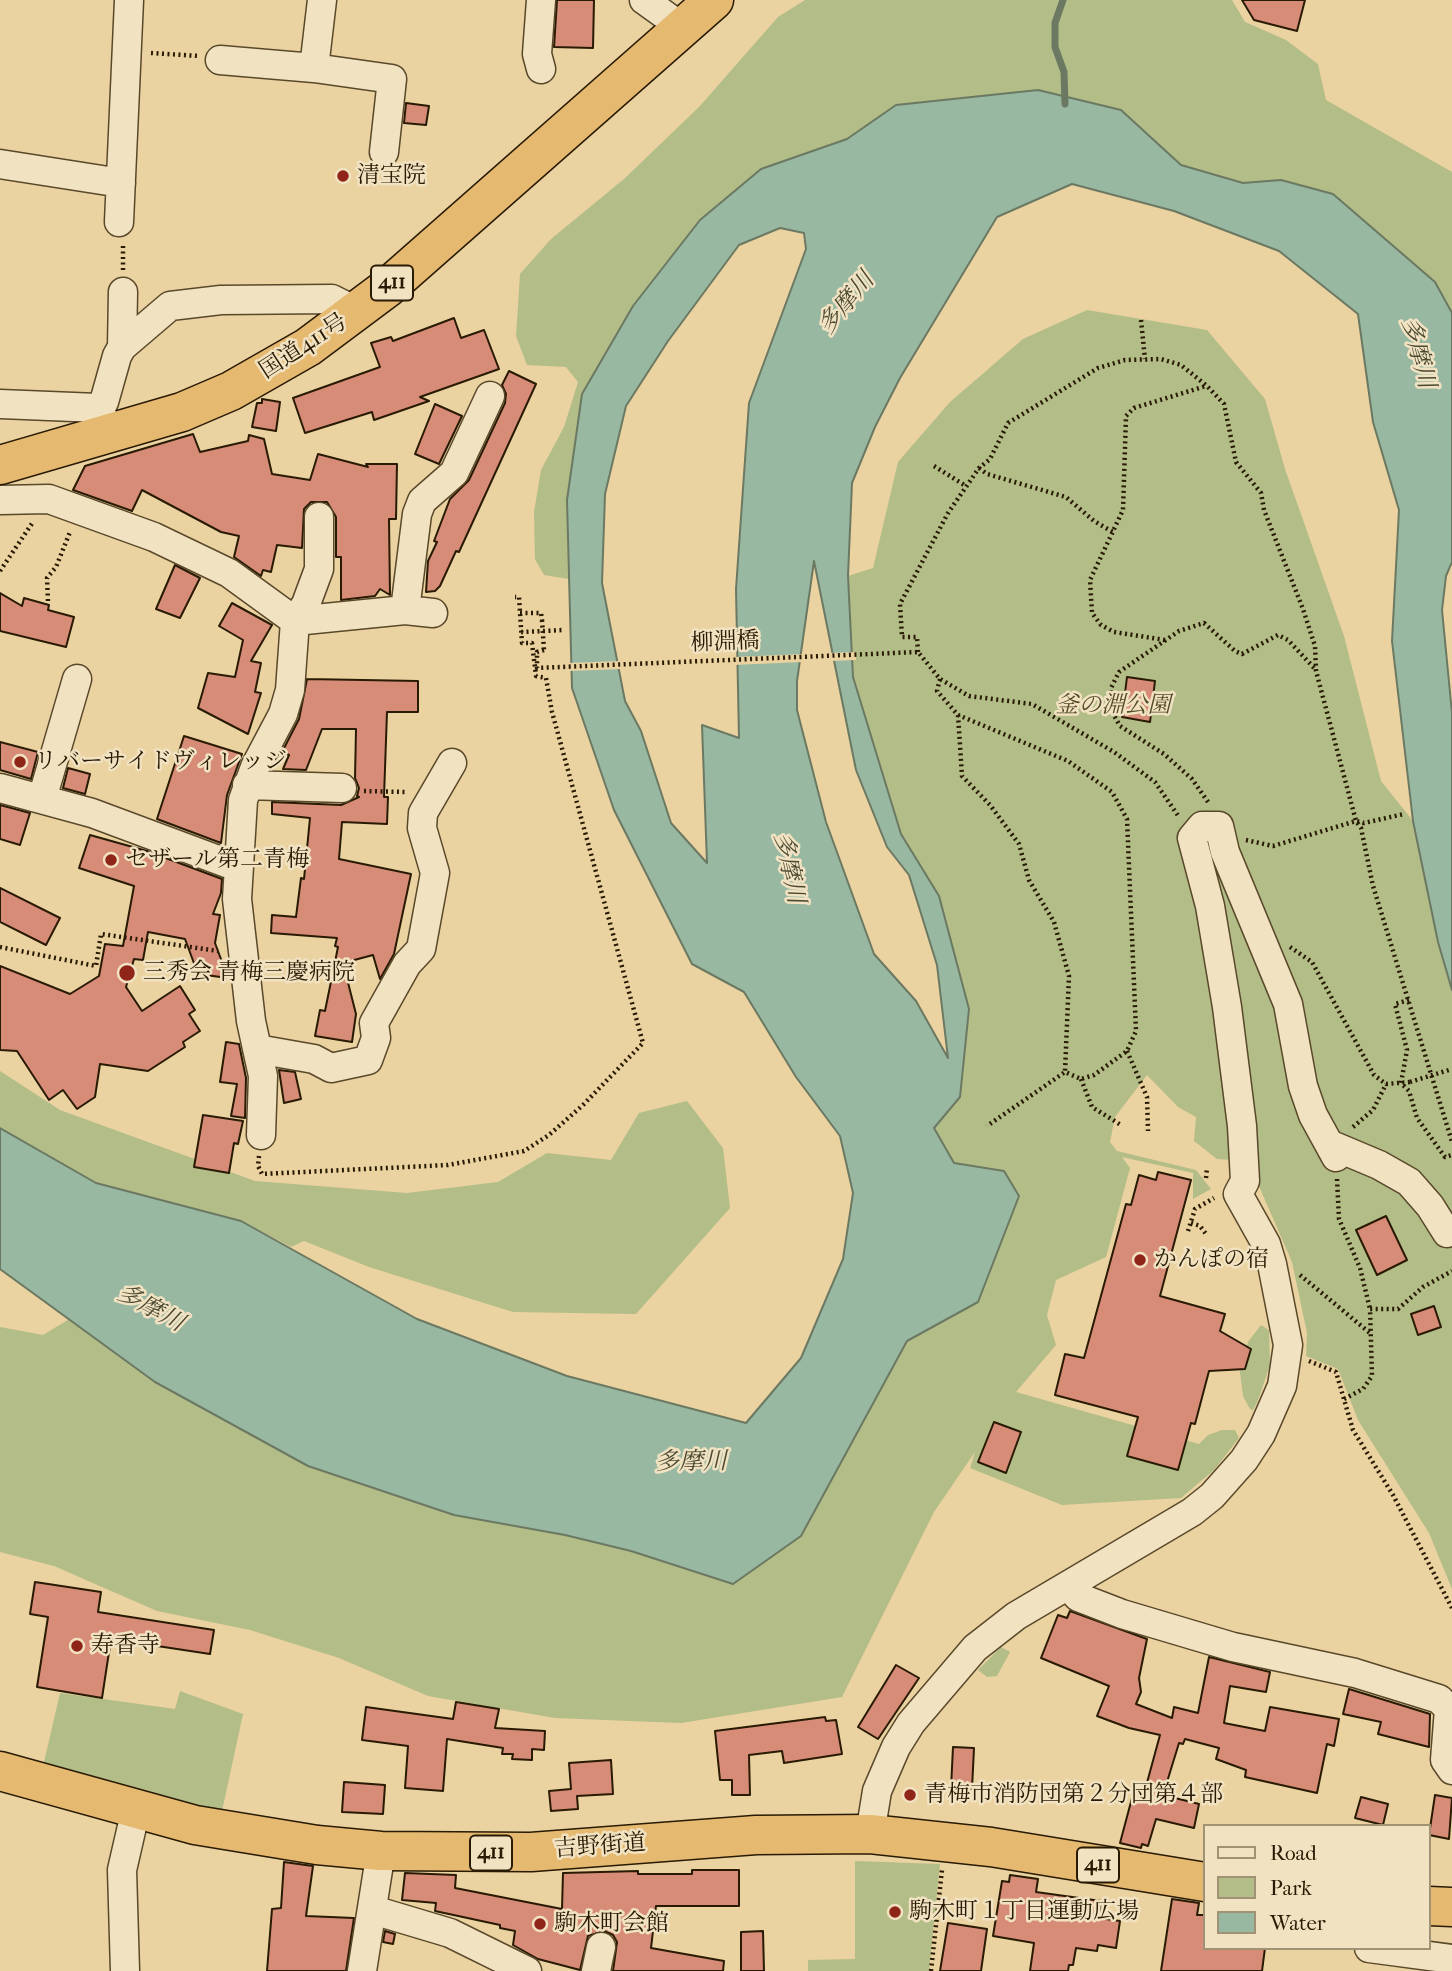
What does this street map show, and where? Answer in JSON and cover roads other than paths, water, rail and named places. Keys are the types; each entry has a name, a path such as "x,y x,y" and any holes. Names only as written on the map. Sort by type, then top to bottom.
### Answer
{"highway":[{"name":"国道411号","path":"0,465 104,421 182,412 231,391 290,359 358,312 714,0"},
{"name":"吉野街道","path":"0,1770 136,1809 242,1835 381,1851 531,1852 756,1835 870,1834 991,1847 1204,1882"},
{"path":"1431,1906 1452,1907"}],"street":[{"path":"119,222 129,0"},
{"path":"314,68 322,0"},
{"path":"541,0 537,54 541,69"},
{"path":"644,0 683,28"},
{"path":"220,60 314,68 392,79 384,152"},
{"path":"0,164 121,183"},
{"path":"122,347 123,292"},
{"path":"0,404 104,421 104,402 122,347 170,306 221,300 332,299 358,312"},
{"path":"405,610 417,514 422,501 454,473 478,405"},
{"path":"0,500 28,497 49,499 190,552 229,573 295,621 405,610 433,613"},
{"path":"261,1135 265,1090 243,952 237,867 243,800 247,785 283,714 290,690 295,621 306,604 318,569 318,517"},
{"path":"42,799 77,679"},
{"path":"257,1049 314,1059 331,1068 368,1060 376,1038 374,1023 407,964 421,949 435,873 422,828 423,813 452,763"},
{"path":"247,785 342,788"},
{"path":"0,788 92,813 237,867"},
{"path":"870,1834 882,1777 911,1723 975,1648 993,1632 1192,1512 1230,1479 1244,1461 1272,1412 1288,1359 1287,1333 1270,1254 1227,1196 1245,1181 1242,1126 1227,1007 1210,906 1192,838 1202,827 1219,826 1225,852 1288,1004 1303,1086 1332,1151 1379,1165 1409,1182 1430,1206 1447,1233"},
{"path":"1069,1586 1078,1597 1122,1614 1233,1647 1355,1673 1439,1699 1449,1709 1445,1760 1452,1770"},
{"path":"125,1971 122,1870 136,1809"},
{"path":"362,1971 381,1851"},
{"path":"373,1910 450,1933 527,1971"},
{"path":"1379,1950 1441,1963"}],"water":[{"name":"多摩川","path":"1038,90 1121,110 1181,165 1243,183 1281,180 1333,194 1435,282 1452,313 1452,562 1446,576 1442,610 1452,713 1452,990 1438,942 1413,821 1392,641 1399,510 1373,422 1358,314 1279,251 1174,211 1072,184 997,217 900,378 875,427 852,483 848,576 853,677 901,834 939,896 969,1009 960,1097 934,1128 954,1163 1004,1171 1019,1196 978,1302 907,1341 801,1536 733,1584 631,1551 565,1535 454,1515 308,1466 155,1382 0,1269 0,1128 96,1183 241,1221 417,1319 567,1376 746,1423 801,1358 843,1259 853,1193 840,1136 796,1077 744,992 692,964 614,810 572,688 567,500 582,394 633,306 700,220 761,169 847,139 896,105","holes":["780,228 804,233 806,249 749,403 736,589 739,738 702,725 707,863 671,823 641,731 625,701 602,583 605,494 626,406 668,341 739,245","814,561 856,770 887,847 909,875 937,965 948,1058 916,1001 874,954 826,822 797,710 797,681"]}],"waterway":[{"path":"1063,0 1055,23 1055,47 1064,72 1065,104"}],"place":[{"name":"清宝院","path":"343,176"},
{"name":"リバーサイドヴィレッジ","path":"20,762"},
{"name":"セザール第二青梅","path":"111,860"},
{"name":"三秀会 青梅三慶病院","path":"127,973"},
{"name":"かんぽの宿","path":"1140,1260"},
{"name":"寿香寺","path":"77,1646"},
{"name":"青梅市消防団第２分団第４部","path":"910,1795"},
{"name":"駒木町１丁目運動広場","path":"895,1912"},
{"name":"駒木町会館","path":"540,1924"}],"park label":[{"name":"釜の淵公園","path":"1113,706"}]}
